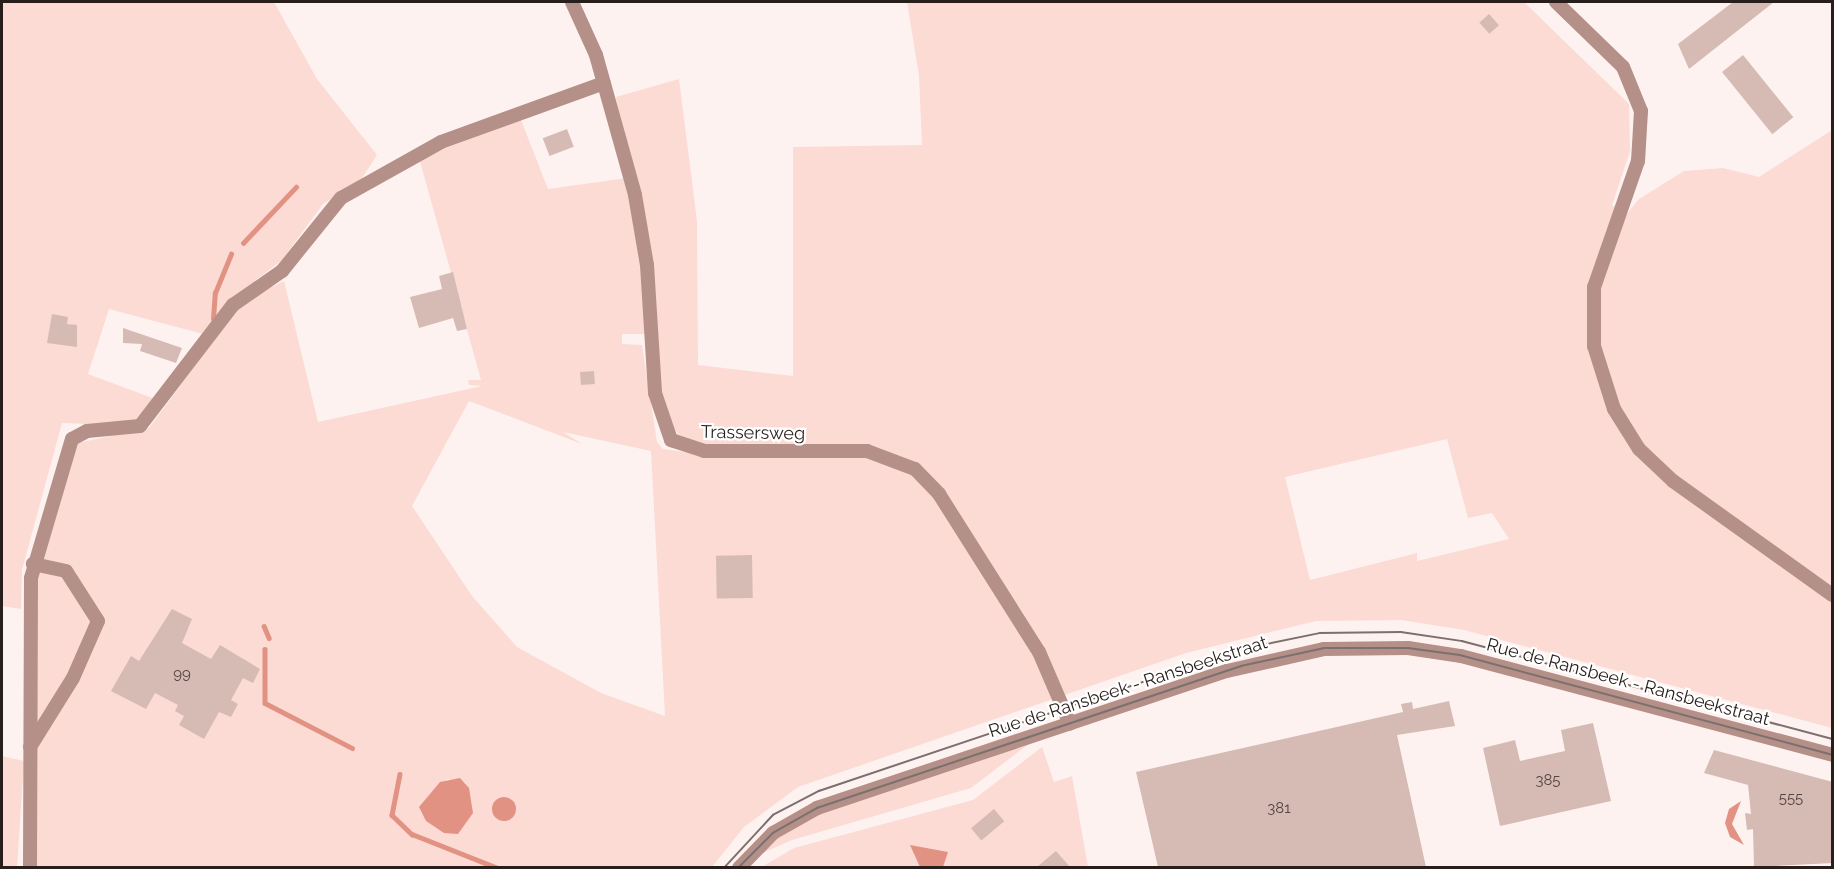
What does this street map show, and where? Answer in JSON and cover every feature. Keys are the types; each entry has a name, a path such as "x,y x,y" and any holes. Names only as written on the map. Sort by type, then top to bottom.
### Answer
{"street":[{"name":"Trassersweg","path":"572,2 604,82 645,242 655,393 671,440 704,451 856,450 890,456 915,469 939,494 1039,652 1070,724"},
{"path":"1556,2 1623,67 1641,111 1638,161 1594,287 1595,352 1614,409 1639,449 1673,481 1833,595"},
{"path":"30,867 33,564 72,439 87,431 140,426 231,308 282,271 331,206 441,142 604,82"},
{"path":"30,748 73,678 98,621 66,571 33,564"},
{"name":"Rue de Ransbeek - Ransbeekstraat","path":"739,867 773,833 817,808 1254,663 1324,649 1374,647 1478,660 1833,755"}],"shaded area":[{"path":"2,2 274,2 317,79 377,155 360,181 323,204 282,260 234,297 203,334 109,309 88,374 155,399 140,420 115,425 62,423 22,570 21,609 2,606"},
{"path":"907,2 1524,2 1629,104 1630,151 1612,205 1626,215 1639,199 1684,171 1723,168 1759,177 1832,130 1832,728 1464,630 1401,620 1316,621 1186,653 798,787 744,827 712,867 37,868 35,589 77,443 149,428 231,317 251,297 284,281 318,422 482,386 469,385 468,380 481,380 419,158 521,120 548,189 627,178 616,97 679,79 697,221 698,365 793,376 793,147 922,145 919,76","holes":["622,334 648,334 664,414 680,437 707,448 699,454 663,449 657,442 642,345 622,344","469,401 582,444 563,432 651,451 665,716 601,693 517,647 472,596 412,506","1447,439 1468,518 1492,513 1509,539 1417,561 1417,553 1310,580 1285,477","447,779 466,783 442,829 436,825"]},
{"path":"1030,743 971,788 792,840 751,858 801,820"},
{"path":"1042,747 1054,782 1072,776 1088,867 760,868 794,848 973,800"},
{"path":"2,756 24,761 17,867 2,868"},
{"path":"460,778 469,788 473,813 458,834 444,833 426,821 419,807 440,782"},
{"path":"504,797 513,800 516,809 513,818 504,821 495,818 492,809 495,800"},
{"path":"1741,801 1732,824 1744,845 1730,837 1725,823 1729,809"},
{"path":"910,845 948,852 943,867 920,867"}],"building":[{"path":"1733,2 1774,2 1689,69 1678,44"},
{"path":"1489,14 1499,25 1489,34 1479,23"},
{"path":"1743,55 1793,117 1772,134 1722,72"},
{"path":"567,129 574,147 550,156 543,138"},
{"path":"453,272 467,329 457,331 453,318 419,328 410,297 442,289 439,276"},
{"path":"52,314 68,317 67,324 77,325 77,347 47,343"},
{"path":"123,328 182,348 176,363 140,351 142,344 123,343"},
{"path":"594,371 595,384 581,385 580,372"},
{"path":"752,555 753,598 717,599 716,556"},
{"path":"172,609 192,619 182,643 211,659 220,645 260,669 253,683 243,678 231,700 238,704 231,717 219,712 204,739 179,725 184,716 175,711 178,705 155,693 146,709 111,691 131,656 139,661"},
{"path":"1449,701 1455,726 1397,735 1426,867 1158,867 1136,772 1403,712 1401,704 1412,702 1413,709"},
{"path":"1593,723 1611,801 1500,826 1483,748 1515,740 1520,761 1565,751 1561,730"},
{"path":"1714,750 1833,782 1833,863 1754,867 1753,829 1747,830 1745,813 1751,814 1748,785 1704,773"},
{"path":"994,809 1004,821 981,841 971,828"},
{"path":"1056,851 1070,867 1037,867"}],"waterway":[{"path":"243,243 296,187"},
{"path":"213,319 215,293 231,254"},
{"path":"264,626 269,638"},
{"path":"265,649 265,703 352,748"},
{"path":"400,774 392,815 412,834 498,868"}],"tram line":[{"path":"724,868 773,815 819,791 1238,650 1320,633 1401,632 1462,641 1832,739"},
{"path":"738,868 773,833 817,808 1241,666 1324,648 1408,648 1460,655 1832,755"}]}
